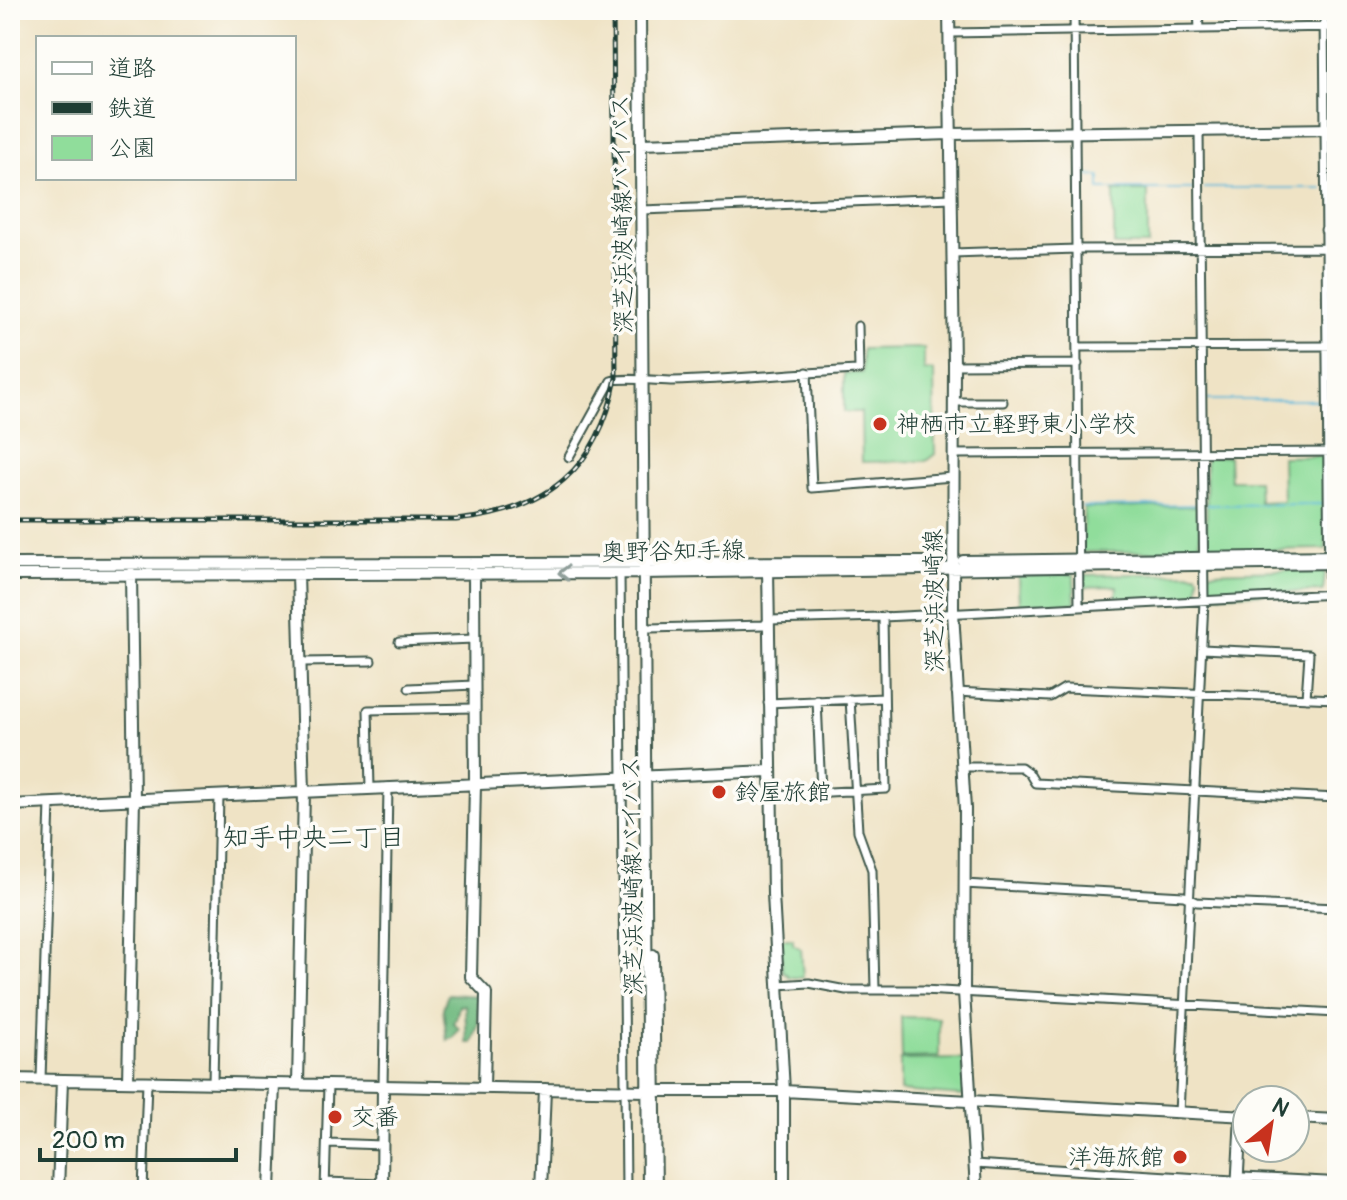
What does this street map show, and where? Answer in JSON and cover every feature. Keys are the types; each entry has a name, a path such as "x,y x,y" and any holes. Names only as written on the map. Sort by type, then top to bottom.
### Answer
{"street":[{"name":"深芝浜波崎線バイパス","path":"640,10 651,1091 656,1190"},
{"name":"深芝浜波崎線","path":"949,10 954,365 953,612 965,809 964,992 976,1190"},
{"path":"1074,10 1079,607"},
{"path":"1198,10 1199,29"},
{"path":"650,628 764,625 769,620 1333,594 1327,452 1324,10"},
{"path":"949,33 1337,27"},
{"path":"1324,81 1337,81"},
{"path":"641,144 950,134 1337,129"},
{"path":"1179,1113 1204,601 1199,131"},
{"path":"642,210 952,198"},
{"path":"1325,230 1337,230"},
{"path":"953,253 1325,248"},
{"path":"569,457 611,381 616,378 644,382 859,370 858,326"},
{"path":"1077,347 1337,346"},
{"path":"954,365 1078,364"},
{"path":"807,372 812,488 953,477"},
{"path":"954,402 1003,402"},
{"path":"953,454 1337,452"},
{"name":"奥野谷知手線","path":"10,575 620,573 645,569 1333,560"},
{"name":"奥野谷知手線","path":"10,564 645,569 953,565"},
{"name":"深芝浜波崎線バイパス","path":"645,569 650,628 647,775"},
{"path":"768,569 768,703 784,1091 784,1190"},
{"path":"128,1081 134,799 131,573"},
{"path":"474,573 475,784 471,977 486,993 484,1088"},
{"path":"620,573 626,1190"},
{"path":"298,574 304,792 298,1084"},
{"path":"772,795 886,789 883,617"},
{"path":"399,642 474,639"},
{"path":"1202,649 1309,654 1306,698"},
{"path":"302,662 371,661"},
{"path":"409,688 474,685"},
{"path":"956,692 1050,697 1065,688 1337,699"},
{"path":"768,703 883,698"},
{"path":"850,699 858,831 872,870 875,989"},
{"path":"817,700 821,793"},
{"path":"370,788 368,710 474,708"},
{"path":"962,767 1021,767 1035,783 1337,798"},
{"path":"10,805 770,771"},
{"path":"328,1085 326,1186 382,1187 388,787"},
{"path":"213,1083 219,795"},
{"path":"41,1079 50,803"},
{"path":"964,884 1184,896 1197,902 1337,908"},
{"path":"778,985 809,983 846,990 964,992 1337,1013"},
{"path":"10,1079 784,1091 1231,1115"},
{"path":"58,1190 62,1080"},
{"path":"143,1190 147,1082"},
{"path":"270,1190 274,1084"},
{"path":"541,1190 545,1089"},
{"name":"深芝浜波崎線バイパス","path":"648,1190 651,1091"},
{"path":"1311,1119 1337,1120"},
{"path":"328,1143 382,1145"},
{"path":"974,1164 1218,1179 1237,1184 1326,1181 1337,1186"},
{"path":"1237,1184 1239,1164"}],"green space":[{"path":"1114,191 1148,191 1148,245 1114,245"},
{"path":"924,348 924,370 934,371 935,454 926,461 862,462 861,412 844,412 844,373 862,373 862,349"},
{"path":"1229,456 1230,480 1258,480 1259,502 1283,501 1282,457 1324,456 1326,549 1207,551 1206,457"},
{"path":"1200,506 1200,551 1082,552 1084,508"},
{"path":"1322,569 1325,573 1323,591 1207,595 1208,572"},
{"path":"1196,573 1199,576 1198,597 1116,601 1117,586 1083,587 1083,575"},
{"path":"1074,574 1075,603 1019,604 1018,576"},
{"path":"781,939 793,939 793,944 801,949 803,978 789,977 782,970"},
{"path":"448,994 478,996 478,1025 472,1043 467,1043 465,1005 459,1006 453,1022 459,1029 453,1038 447,1040 443,1008"},
{"path":"901,1017 939,1018 939,1057 902,1058"},
{"path":"963,1059 965,1091 962,1096 900,1091 900,1060"}],"waterway":[{"path":"1080,175 1100,176 1100,189 1196,189"},
{"path":"1204,188 1322,188"},
{"path":"1330,298 1337,298"},
{"path":"1206,400 1324,400"},
{"path":"1207,505 1323,504"},
{"path":"1082,507 1199,505"}],"railway":[{"path":"10,520 456,520 517,507 564,480 582,461 597,437 616,378 613,10"}],"place":[{"name":"神栖市立軽野東小学校","path":"880,424"},
{"name":"鈴屋旅館","path":"719,792"},
{"name":"交番","path":"335,1117"},
{"name":"洋海旅館","path":"1180,1157"}],"district":[{"name":"知手中央二丁目","path":"314,837"}]}
